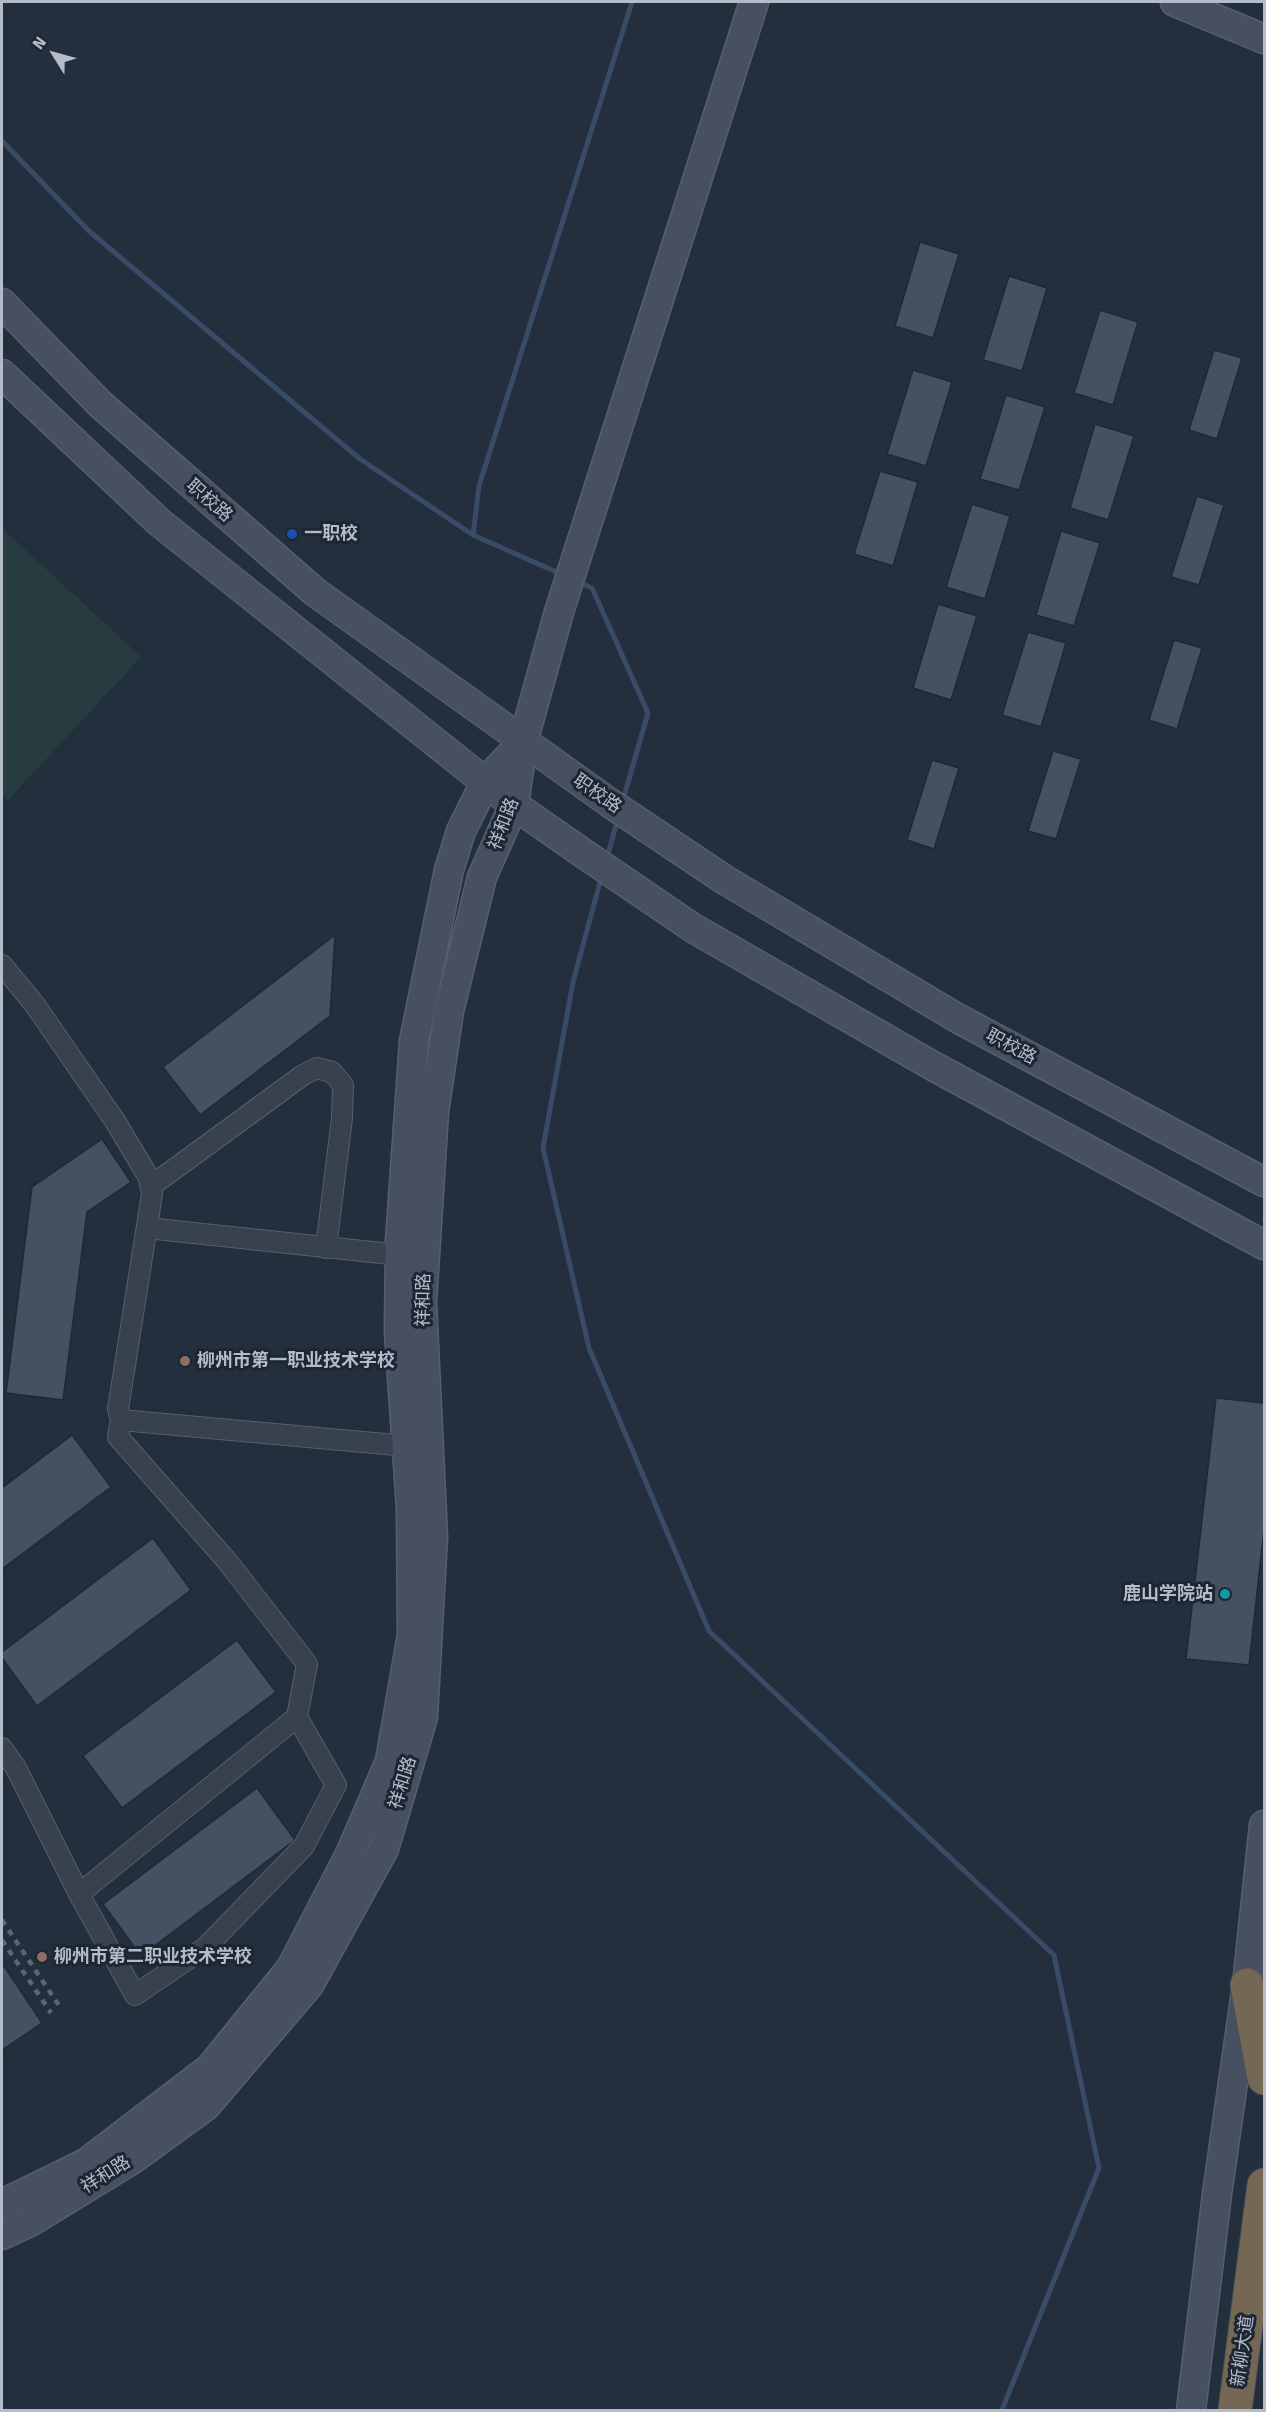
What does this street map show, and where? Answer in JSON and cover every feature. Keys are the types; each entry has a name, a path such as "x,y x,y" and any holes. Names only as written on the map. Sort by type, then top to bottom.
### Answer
{"highway":[{"path":"1248,1985 1264,2078"},
{"name":"新柳大道","path":"1235,2410 1264,2185"}],"main road":[{"path":"524,742 559,612 754,2"},
{"path":"1175,2 1264,39"},
{"name":"职校路","path":"2,303 108,411 315,592 610,803 725,880 958,1019 1264,1182"},
{"path":"2,374 159,522 514,805 577,849 693,928 933,1065 1264,1245"},
{"name":"祥和路","path":"2,2204 86,2163 210,2068 291,1968 350,1854 390,1761 412,1635 411,1509 399,1332 400,1255 414,1041 449,870 461,831 486,781 524,742"},
{"name":"祥和路","path":"2,2235 30,2222 133,2159 206,2106 309,1985 384,1849 423,1717 433,1537 422,1302 434,1112 449,1011 482,877 514,805 524,742"},
{"path":"1191,2410 1217,2194 1248,1985 1264,1825"}],"street":[{"path":"2,965 35,1005 115,1120 149,1178 153,1194 118,1409 121,1420 118,1437 227,1562 307,1664 297,1717 79,1894"},
{"path":"151,1186 303,1074 317,1068 332,1071 343,1085 342,1118 326,1248"},
{"path":"147,1228 400,1255"},
{"path":"121,1420 406,1446"},
{"path":"2,1748 16,1768 79,1894 135,1995 206,1947 304,1846 336,1785 297,1717"}],"green space":[{"path":"2,528 141,657 8,800 2,794"}],"building":[{"path":"920,242 959,254 933,338 895,326"},
{"path":"1009,276 1047,288 1022,371 983,360"},
{"path":"1100,310 1138,322 1113,405 1074,393"},
{"path":"1214,350 1242,358 1217,439 1189,430"},
{"path":"913,370 952,382 926,466 887,454"},
{"path":"1006,395 1045,407 1019,490 980,479"},
{"path":"1095,424 1134,436 1108,520 1070,508"},
{"path":"880,471 918,482 893,566 854,554"},
{"path":"1197,496 1224,505 1199,585 1171,577"},
{"path":"972,504 1010,516 985,599 946,587"},
{"path":"1061,531 1100,543 1074,626 1036,615"},
{"path":"938,604 977,616 951,700 913,688"},
{"path":"1028,632 1066,643 1041,727 1002,715"},
{"path":"1174,640 1202,648 1177,729 1149,720"},
{"path":"1053,751 1081,759 1056,839 1028,831"},
{"path":"932,760 959,768 934,849 907,840"},
{"path":"335,935 330,1016 200,1115 163,1067"},
{"path":"102,1139 131,1182 87,1212 63,1400 6,1393 32,1187"},
{"name":"鹿山学院站","path":"1216,1398 1264,1403 1264,1529 1249,1665 1186,1659"},
{"path":"72,1435 111,1487 2,1569 2,1488"},
{"path":"153,1538 191,1590 37,1706 2,1658 2,1652"},
{"path":"237,1640 276,1692 122,1808 83,1756"},
{"path":"257,1788 295,1840 141,1956 103,1904"},
{"path":"2,1963 42,2023 2,2050"}],"waterway":[{"path":"473,535 479,486 632,2"},
{"path":"2,141 89,231 360,459 473,535 561,574"},
{"path":"578,582 592,588 648,713 623,800"},
{"path":"607,858 618,818"},
{"path":"602,875 573,982 543,1148 589,1348 709,1631 1054,1955 1099,2168 1002,2410"}],"railway":[{"path":"2,1920 60,2007"},
{"path":"2,1940 51,2013"}],"place":[{"name":"一职校","path":"292,534"},
{"name":"柳州市第一职业技术学校","path":"185,1361"},
{"name":"鹿山学院站","path":"1225,1594"},
{"name":"柳州市第二职业技术学校","path":"42,1957"}]}
